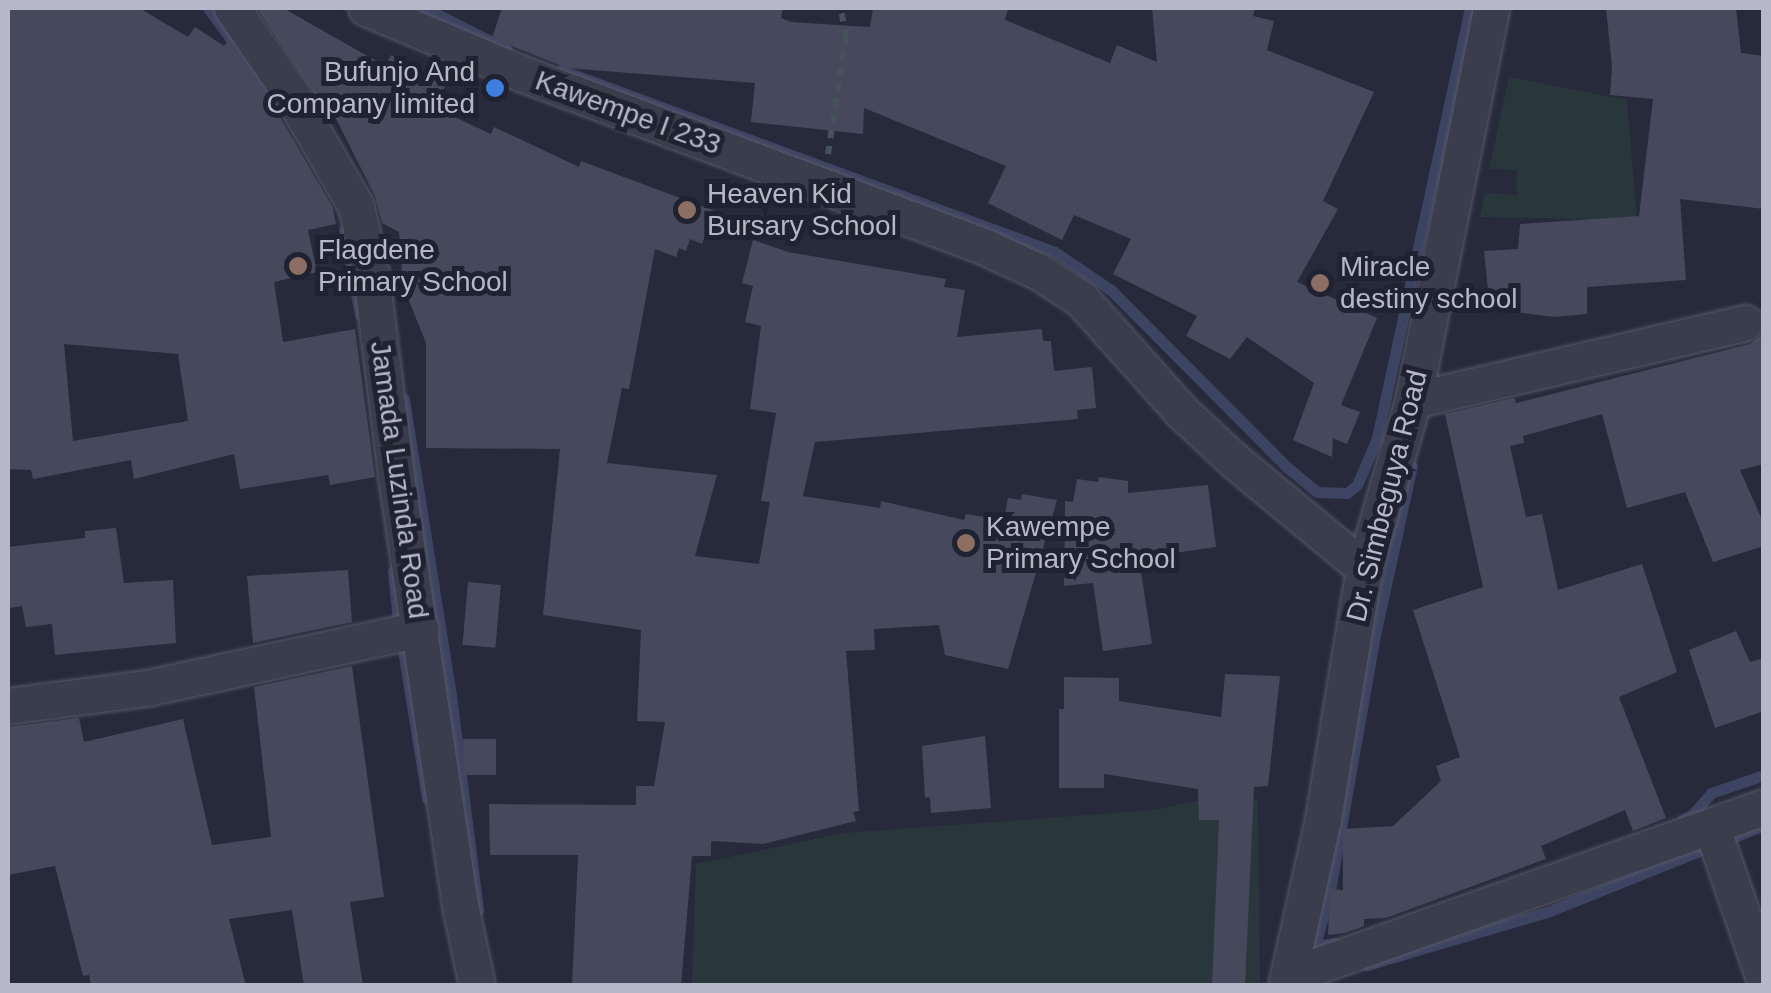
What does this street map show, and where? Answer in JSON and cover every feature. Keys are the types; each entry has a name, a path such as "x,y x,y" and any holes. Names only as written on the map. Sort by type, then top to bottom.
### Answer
{"street":[{"name":"Jamada Luzinda Road","path":"232,8 292,94 356,206 370,275 461,910 477,986"},
{"name":"Kawempe I 233","path":"366,8 523,74 822,184 1039,272 1081,299 1129,348 1181,411 1289,508 1364,568"},
{"name":"Dr. Simbeguya Road","path":"1287,981 1324,819 1364,568 1413,400 1491,8"},
{"path":"1413,400 1745,322"},
{"path":"8,706 147,688 421,629"},
{"path":"1287,981 1764,806"},
{"path":"1712,828 1764,978"}],"path":[{"path":"822,184 841,88 846,37 841,8"}],"shaded area":[{"path":"1509,77 1627,100 1637,220 1480,217 1485,193 1517,195 1517,170 1489,169"},
{"path":"1204,799 1257,800 1260,985 692,986 696,864 844,833 1155,810"}],"building":[{"path":"8,8 139,8 188,37 195,27 224,46 228,40 273,105 333,208 336,224 308,230 317,272 274,282 283,342 355,329 375,477 330,485 328,475 240,489 234,454 134,479 131,460 33,479 31,470 8,469","holes":["64,344 178,354 188,421 73,441"]},
{"path":"257,8 283,8 385,66 391,55 445,87 433,107 491,134 494,127 579,167 581,161 715,211 702,244 690,239 686,251 679,248 676,257 655,249 629,389 622,388 607,463 717,475 695,556 759,564 770,502 761,501 776,413 750,409 761,326 745,322 753,286 742,283 753,240 788,252 946,279 944,287 965,290 957,337 1042,329 1043,341 1051,341 1054,371 1092,367 1096,408 1077,410 1078,419 815,442 803,496 880,508 881,501 964,520 966,514 1004,520 1008,498 1021,500 1022,494 1057,500 1008,669 945,655 939,625 874,629 875,650 846,651 859,811 853,812 856,821 763,844 711,841 711,856 692,856 681,986 572,986 578,855 490,855 489,804 636,805 636,786 654,786 665,722 637,721 641,630 543,615 560,449 426,448 426,343 403,286 399,232 382,223 375,196 331,109 325,110"},
{"path":"502,8 783,8 781,18 791,22 870,27 873,8 1008,8 1005,20 1110,63 1117,45 1157,62 1152,8 1255,8 1253,16 1274,21 1267,50 1374,92 1323,201 1338,209 1297,282 1377,318 1341,405 1360,412 1347,444 1333,438 1332,457 1293,440 1314,383 1247,337 1230,359 1186,336 1197,316 1113,274 1131,239 1074,215 1062,240 988,203 1006,166 864,108 863,134 751,122 755,83 567,68 492,38"},
{"path":"1606,8 1736,8 1741,53 1764,56 1764,209 1680,199 1686,280 1587,287 1587,314 1554,317 1490,309 1484,251 1518,249 1520,224 1639,216 1653,99 1610,95 1612,67"},
{"path":"1764,334 1764,464 1740,470 1764,524 1764,546 1713,562 1685,492 1627,508 1602,414 1523,436 1524,443 1510,446 1526,517 1542,514 1558,590 1642,564 1677,672 1619,697 1666,818 1633,831 1625,810 1541,846 1546,859 1386,918 1364,919 1364,926 1345,933 1328,935 1330,889 1343,890 1343,829 1393,826 1441,781 1436,766 1460,757 1413,610 1483,587 1445,414 1514,398 1516,403 1750,344"},
{"path":"1099,477 1128,481 1128,493 1208,485 1216,547 1139,558 1152,644 1103,651 1093,583 1064,586 1065,501 1073,502 1077,479 1098,482"},
{"path":"116,528 124,583 173,580 176,643 55,655 52,624 26,627 22,606 10,608 8,547 85,538 85,531"},
{"path":"348,570 352,622 253,643 247,576"},
{"path":"468,582 501,585 495,648 463,645"},
{"path":"1736,631 1750,662 1764,658 1764,711 1715,728 1689,650"},
{"path":"352,666 384,897 350,902 363,986 304,986 292,910 229,919 246,986 91,986 89,975 83,976 55,866 8,875 8,727 79,718 84,742 183,719 212,845 271,837 254,687"},
{"path":"1225,674 1280,676 1268,786 1254,787 1245,986 1212,986 1219,820 1199,820 1198,789 1104,774 1104,788 1059,788 1059,709 1064,709 1064,677 1119,678 1119,701 1221,717"},
{"path":"985,736 991,808 931,813 930,797 925,798 922,746"},
{"path":"463,739 496,739 496,775 463,775"}],"waterway":[{"path":"208,8 276,101"},
{"path":"425,8 506,49"},
{"path":"561,70 1055,252 1111,290 1287,467 1317,492 1347,493 1357,485 1377,438 1470,8"},
{"path":"344,230 360,315"},
{"path":"404,399 450,688 478,910"},
{"path":"1336,943 1315,946 1330,890 1375,635 1412,466"},
{"path":"393,571 398,622"},
{"path":"402,644 427,799"},
{"path":"1682,820 1692,815 1711,793 1764,775"},
{"path":"1367,965 1550,911 1764,825"}],"place":[{"name":"Bufunjo And Company limited","path":"495,88"},
{"name":"Heaven Kid Bursary School","path":"687,210"},
{"name":"Flagdene Primary School","path":"298,266"},
{"name":"Miracle destiny school","path":"1320,283"},
{"name":"Kawempe Primary School","path":"966,543"}]}
